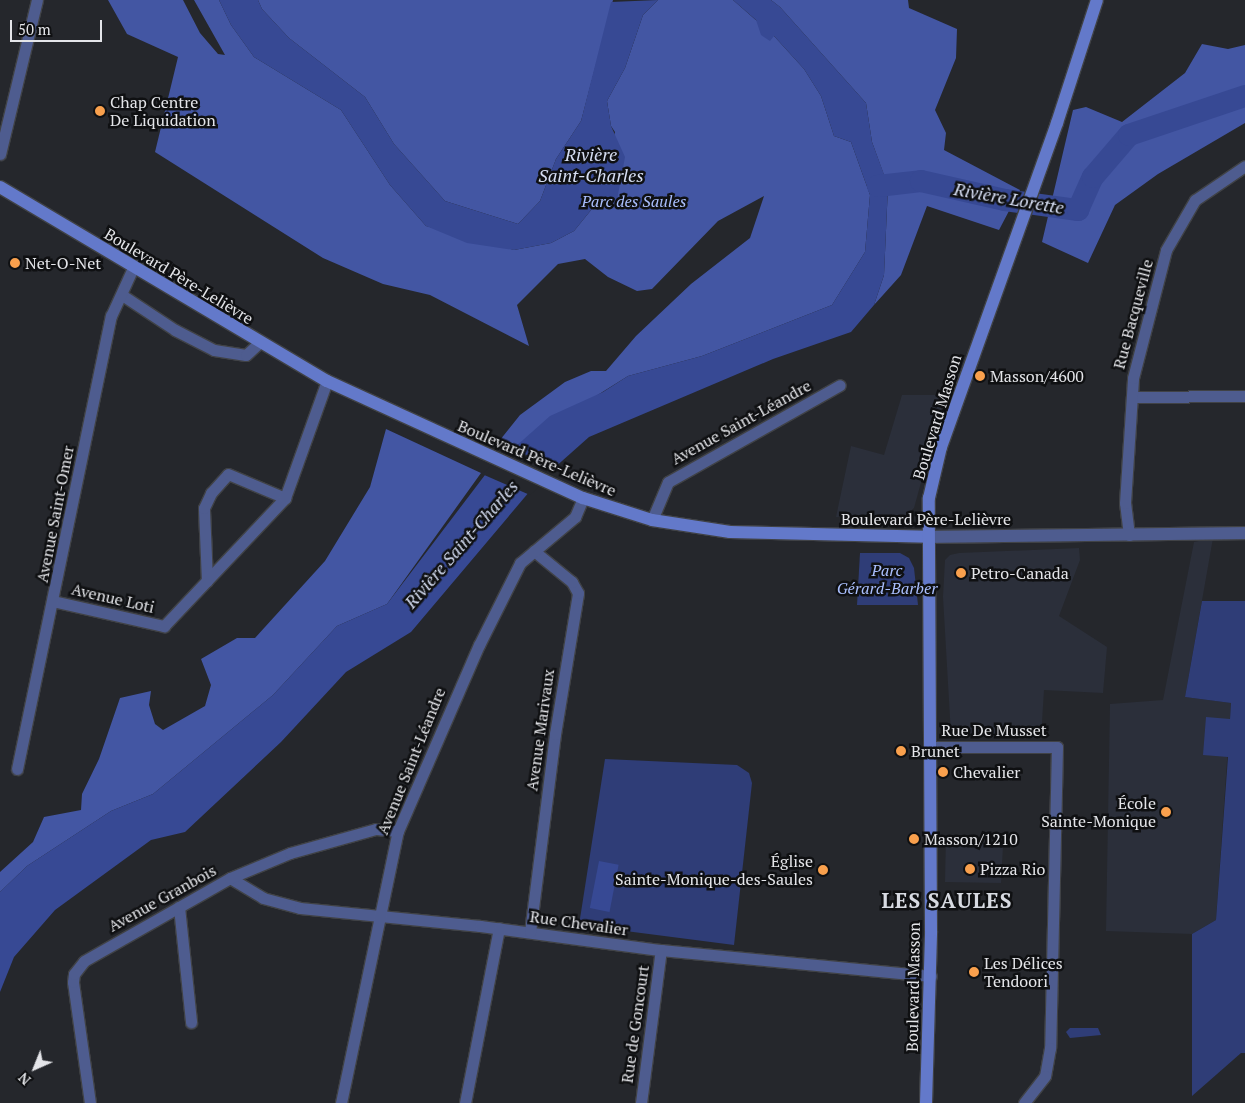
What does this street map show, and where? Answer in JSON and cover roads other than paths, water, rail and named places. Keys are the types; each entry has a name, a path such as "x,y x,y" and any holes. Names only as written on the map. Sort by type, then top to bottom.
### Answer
{"main road":[{"name":"Boulevard Masson","path":"926,1103 930,976 929,498 941,447 1097,0"},
{"name":"Boulevard Père-Lelièvre","path":"0,187 259,343 326,380 494,460 583,498 652,520 730,532 928,537"}],"street":[{"path":"0,154 37,0"},
{"name":"Rue Bacqueville","path":"1129,535 1125,504 1133,378 1154,295 1174,234 1194,200 1245,166"},
{"name":"Avenue Saint-Omer","path":"17,769 54,601 111,316 133,268"},
{"path":"122,295 174,330 214,350 246,355 259,343"},
{"name":"Avenue Loti","path":"54,601 164,626 285,498 326,380"},
{"name":"Avenue Saint-Léandre","path":"652,520 668,482 840,385"},
{"path":"1132,398 1245,396"},
{"path":"207,581 204,508 211,494 228,474 285,498"},
{"name":"Avenue Saint-Léandre","path":"341,1103 398,831 479,645 520,563 575,517 583,498"},
{"name":"Boulevard Père-Lelièvre","path":"928,537 1245,533"},
{"name":"Avenue Marivaux","path":"530,932 555,734 578,593 572,582 534,551"},
{"name":"Rue De Musset","path":"931,747 1057,746 1050,1048 1045,1076 1024,1103"},
{"name":"Avenue Granbois","path":"90,1103 74,974 84,961 230,878 290,853 348,835 376,829 398,831"},
{"name":"Rue Chevalier","path":"230,878 263,898 281,903 380,917 499,928 661,950 930,976"},
{"path":"179,907 191,1022"},
{"path":"465,1103 499,928"},
{"name":"Rue de Goncourt","path":"641,1103 661,950"}],"water":[{"name":"Rivière Saint-Charles","path":"219,0 258,0 262,9 289,38 365,97 394,144 445,201 518,224 540,201 556,159 581,121 611,2 658,0 643,15 625,68 607,101 611,126 625,157 617,200 600,199 574,231 551,243 514,250 467,243 426,226 390,185 341,110 254,57 231,25"},
{"name":"Rivière Saint-Charles","path":"733,0 771,0 780,7 866,103 872,142 888,185 884,275 874,305 851,332 773,359 589,437 535,485 411,632 346,672 281,742 185,832 151,840 55,910 14,957 0,992 0,892 27,866 111,811 153,794 273,695 337,626 387,604 488,471 550,416 603,392 628,376 702,356 832,305 865,252 870,195 851,142 834,136 821,96 804,69 774,36 770,41 761,35 756,20"},
{"path":"599,861 619,865 609,912 590,908"}],"waterway":[{"name":"Rivière Lorette","path":"878,186 921,181 1005,200 1078,210 1093,177 1129,135 1245,96"}],"place":[{"name":"Chap Centre De Liquidation","path":"100,111"},
{"name":"Net-O-Net","path":"15,263"},
{"name":"Masson/4600","path":"980,376"},
{"name":"Petro-Canada","path":"961,573"},
{"name":"Brunet","path":"901,751"},
{"name":"Chevalier","path":"943,772"},
{"name":"École Sainte-Monique","path":"1166,812"},
{"name":"Masson/1210","path":"914,839"},
{"name":"Pizza Rio","path":"970,869"},
{"name":"Église Sainte-Monique-des-Saules","path":"823,870"},
{"name":"Les Délices Tendoori","path":"974,972"}],"district":[{"name":"LES SAULES","path":"947,900"}],"park label":[{"name":"Parc des Saules","path":"634,201"},
{"name":"Parc Gérard-Barber","path":"887,579"}]}
